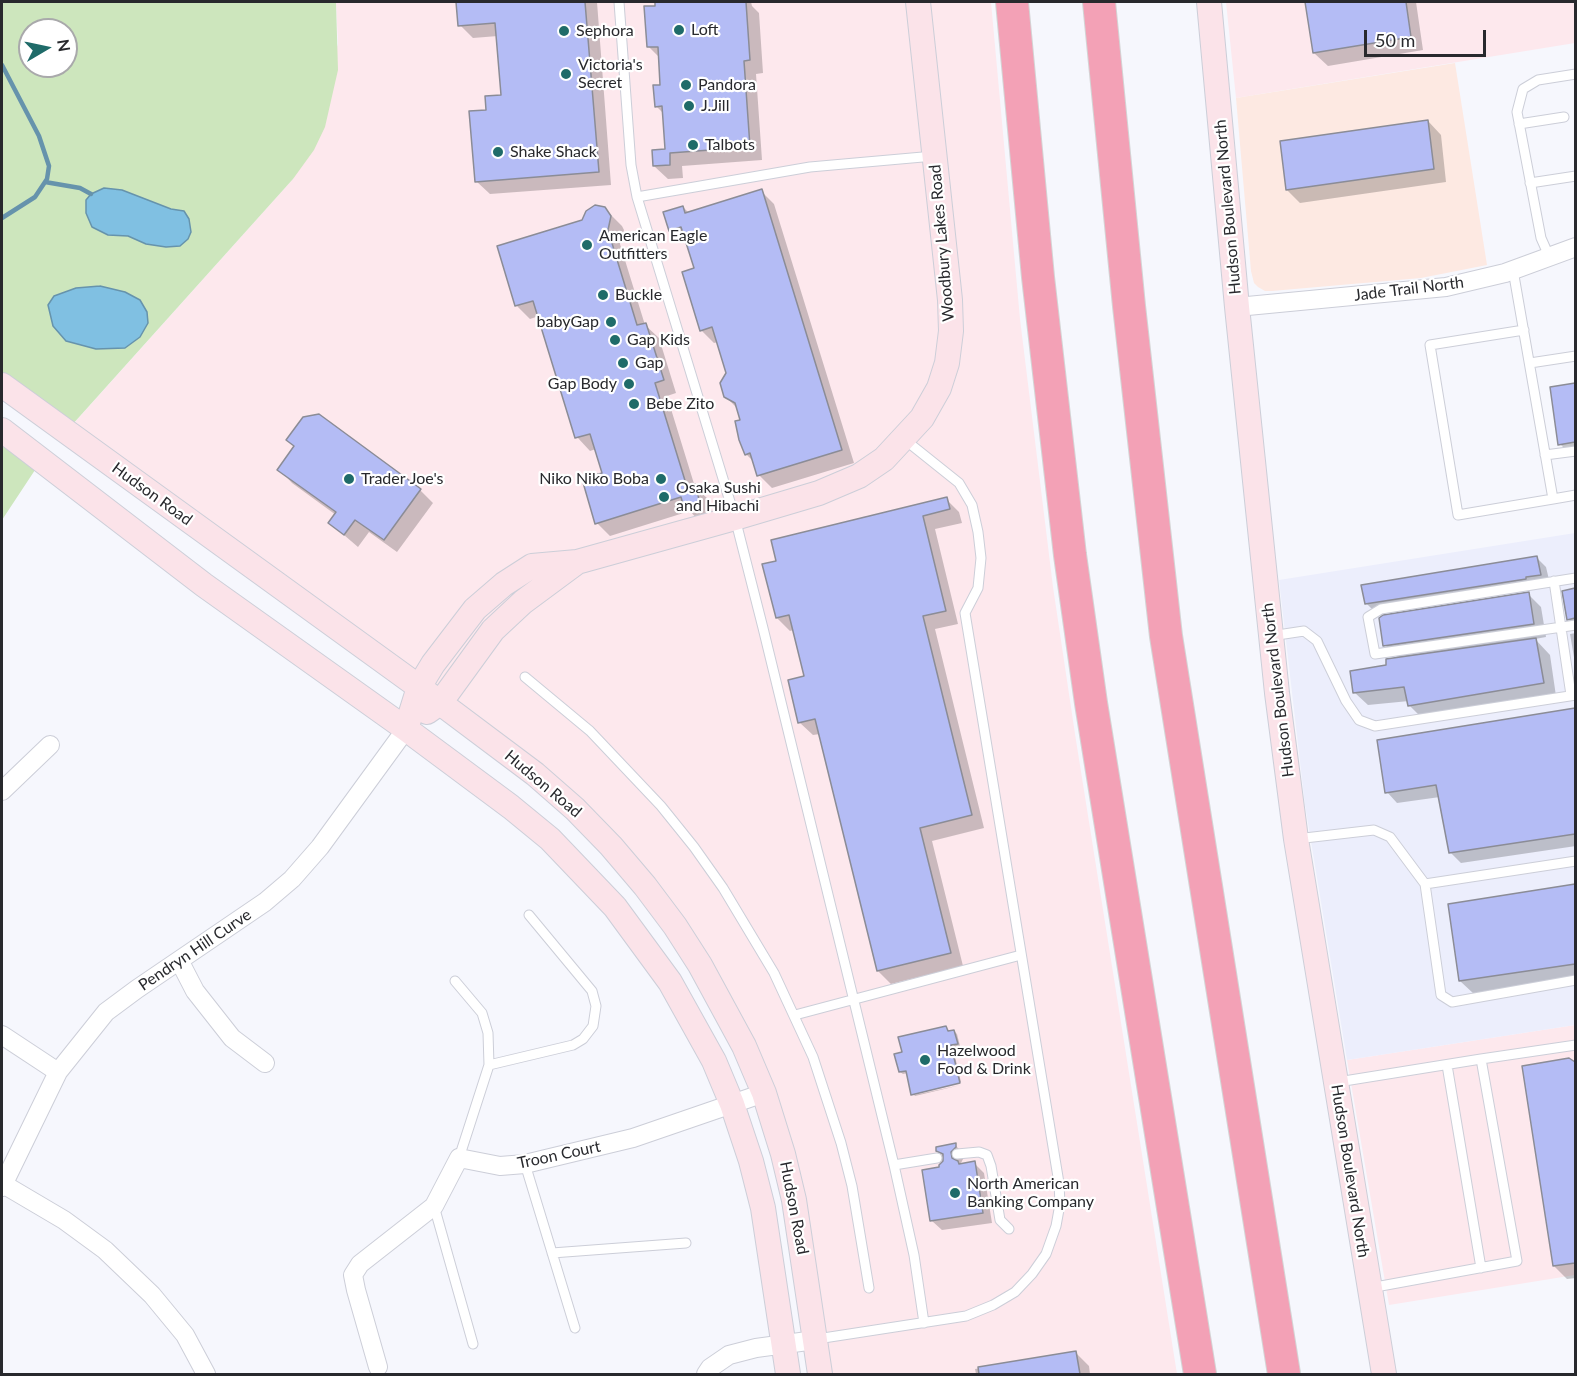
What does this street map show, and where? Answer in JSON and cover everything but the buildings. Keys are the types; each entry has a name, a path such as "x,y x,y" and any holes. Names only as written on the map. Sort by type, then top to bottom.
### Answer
{"highway":[{"path":"1012,2 1040,300 1070,555 1094,721 1200,1374"},
{"path":"1099,2 1129,306 1167,636 1284,1374"}],"street":[{"name":"Woodbury Lakes Road","path":"406,729 418,687 475,609 504,584 532,566 577,562 735,518 839,485 859,476 884,459 922,418 939,388 947,363 950,341 950,300 918,2"},
{"name":"Hudson Boulevard North","path":"1209,2 1237,307 1271,636 1296,839 1384,1374"},
{"name":"Jade Trail North","path":"1237,307 1432,289 1472,282 1513,270 1575,247"},
{"name":"Hudson Road","path":"2,385 440,703 534,774 575,809 645,886 700,965 744,1046 764,1093 783,1154 794,1200 820,1374"},
{"name":"Hudson Road","path":"2,430 204,585 511,807 550,838 615,907 670,982 704,1041 732,1104 751,1161 763,1208 788,1374"},
{"path":"406,729 440,703 493,630 523,602 577,562"},
{"name":"Pendryn Hill Curve","path":"206,1374 185,1335 152,1295 105,1250 64,1220 2,1185 58,1072 106,1012 265,902 292,879 320,847 406,729"},
{"path":"2,791 51,745"},
{"path":"180,962 195,991 232,1038 265,1063"},
{"path":"2,1035 58,1072"},
{"name":"Troon Court","path":"459,1158 500,1166 525,1164 633,1138 764,1093"},
{"path":"378,1367 353,1275 360,1264 434,1206 459,1158"},
{"path":"706,1374 710,1368 729,1355 756,1348 815,1340"}],"lane":[{"path":"619,2 631,165 637,197 735,518 894,1165 914,1255 924,1323"},
{"path":"1549,256 1541,238 1517,112 1523,89 1538,80 1575,74"},
{"path":"1519,124 1564,117"},
{"path":"637,197 810,167 934,156"},
{"path":"1530,183 1575,176"},
{"path":"1513,270 1552,499"},
{"path":"1524,330 1430,345 1458,515 1575,495"},
{"path":"1530,363 1575,356"},
{"path":"815,1340 966,1316 993,1305 1015,1292 1046,1254 1056,1226 1060,1204 1059,1184 965,613 978,588 981,558 972,505 959,483 904,440"},
{"path":"1545,455 1575,451"},
{"path":"1575,578 1381,609 1368,617 1375,654 1575,625"},
{"path":"1271,636 1304,631 1317,640 1346,701 1359,720 1375,726 1573,695 1554,581"},
{"path":"525,677 590,731 661,806 694,847 751,932 795,1015 813,1057 841,1143 852,1186 869,1288"},
{"path":"1296,839 1374,830 1390,837 1425,884 1441,995 1452,1002 1575,980"},
{"path":"1425,884 1575,861"},
{"path":"489,1065 573,1045 583,1039 593,1026 596,1006 592,991 529,915"},
{"path":"795,1015 1021,955"},
{"path":"455,981 482,1013 488,1034 489,1065 459,1158"},
{"path":"1336,1082 1575,1045"},
{"path":"1370,1288 1517,1261 1481,1059"},
{"path":"1447,1065 1481,1268"},
{"path":"957,1154 979,1152 987,1155 1000,1220 1009,1229"},
{"path":"894,1165 938,1158"},
{"path":"525,1164 575,1328"},
{"path":"434,1206 473,1344"},
{"path":"552,1253 686,1243"}],"shaded area":[{"path":"336,2 991,2 1020,319 1053,587 1177,1374 820,1374 801,1237 744,1046 611,846 66,432 293,179 338,44"},
{"path":"1226,2 1575,2 1575,43 1236,98"},
{"path":"1455,63 1487,265 1421,278 1272,291 1265,291 1258,287 1254,283 1251,271 1236,98"},
{"path":"1575,533 1575,1025 1347,1060 1305,805 1279,580"},
{"path":"1575,1025 1575,1275 1389,1305 1347,1060"}],"green space":[{"path":"2,2 336,2 338,70 325,127 314,150 293,179 72,425 2,374"},
{"path":"2,444 35,470 2,520"}],"water":[{"path":"104,188 122,190 171,209 184,211 189,219 191,232 188,239 180,246 166,247 146,244 128,236 108,235 92,227 86,213 86,200 91,194"},
{"path":"100,286 125,292 140,300 147,312 148,323 140,337 125,348 96,349 66,341 53,326 48,305 54,296 76,288"}],"waterway":[{"path":"2,65 39,136 49,166 47,179 35,197 2,218"},
{"path":"45,182 80,188 91,194"}],"place":[{"name":"Loft","path":"679,30"},
{"name":"Sephora","path":"564,31"},
{"name":"Victoria's Secret","path":"566,74"},
{"name":"Pandora","path":"686,85"},
{"name":"J.Jill","path":"689,106"},
{"name":"Talbots","path":"693,145"},
{"name":"Shake Shack","path":"498,152"},
{"name":"American Eagle Outfitters","path":"587,245"},
{"name":"Buckle","path":"603,295"},
{"name":"babyGap","path":"611,322"},
{"name":"Gap Kids","path":"615,340"},
{"name":"Gap","path":"623,363"},
{"name":"Gap Body","path":"629,384"},
{"name":"Bebe Zito","path":"634,404"},
{"name":"Trader Joe's","path":"349,479"},
{"name":"Niko Niko Boba","path":"661,479"},
{"name":"Osaka Sushi and Hibachi","path":"664,497"},
{"name":"Hazelwood Food & Drink","path":"925,1060"},
{"name":"North American Banking Company","path":"955,1193"}]}
